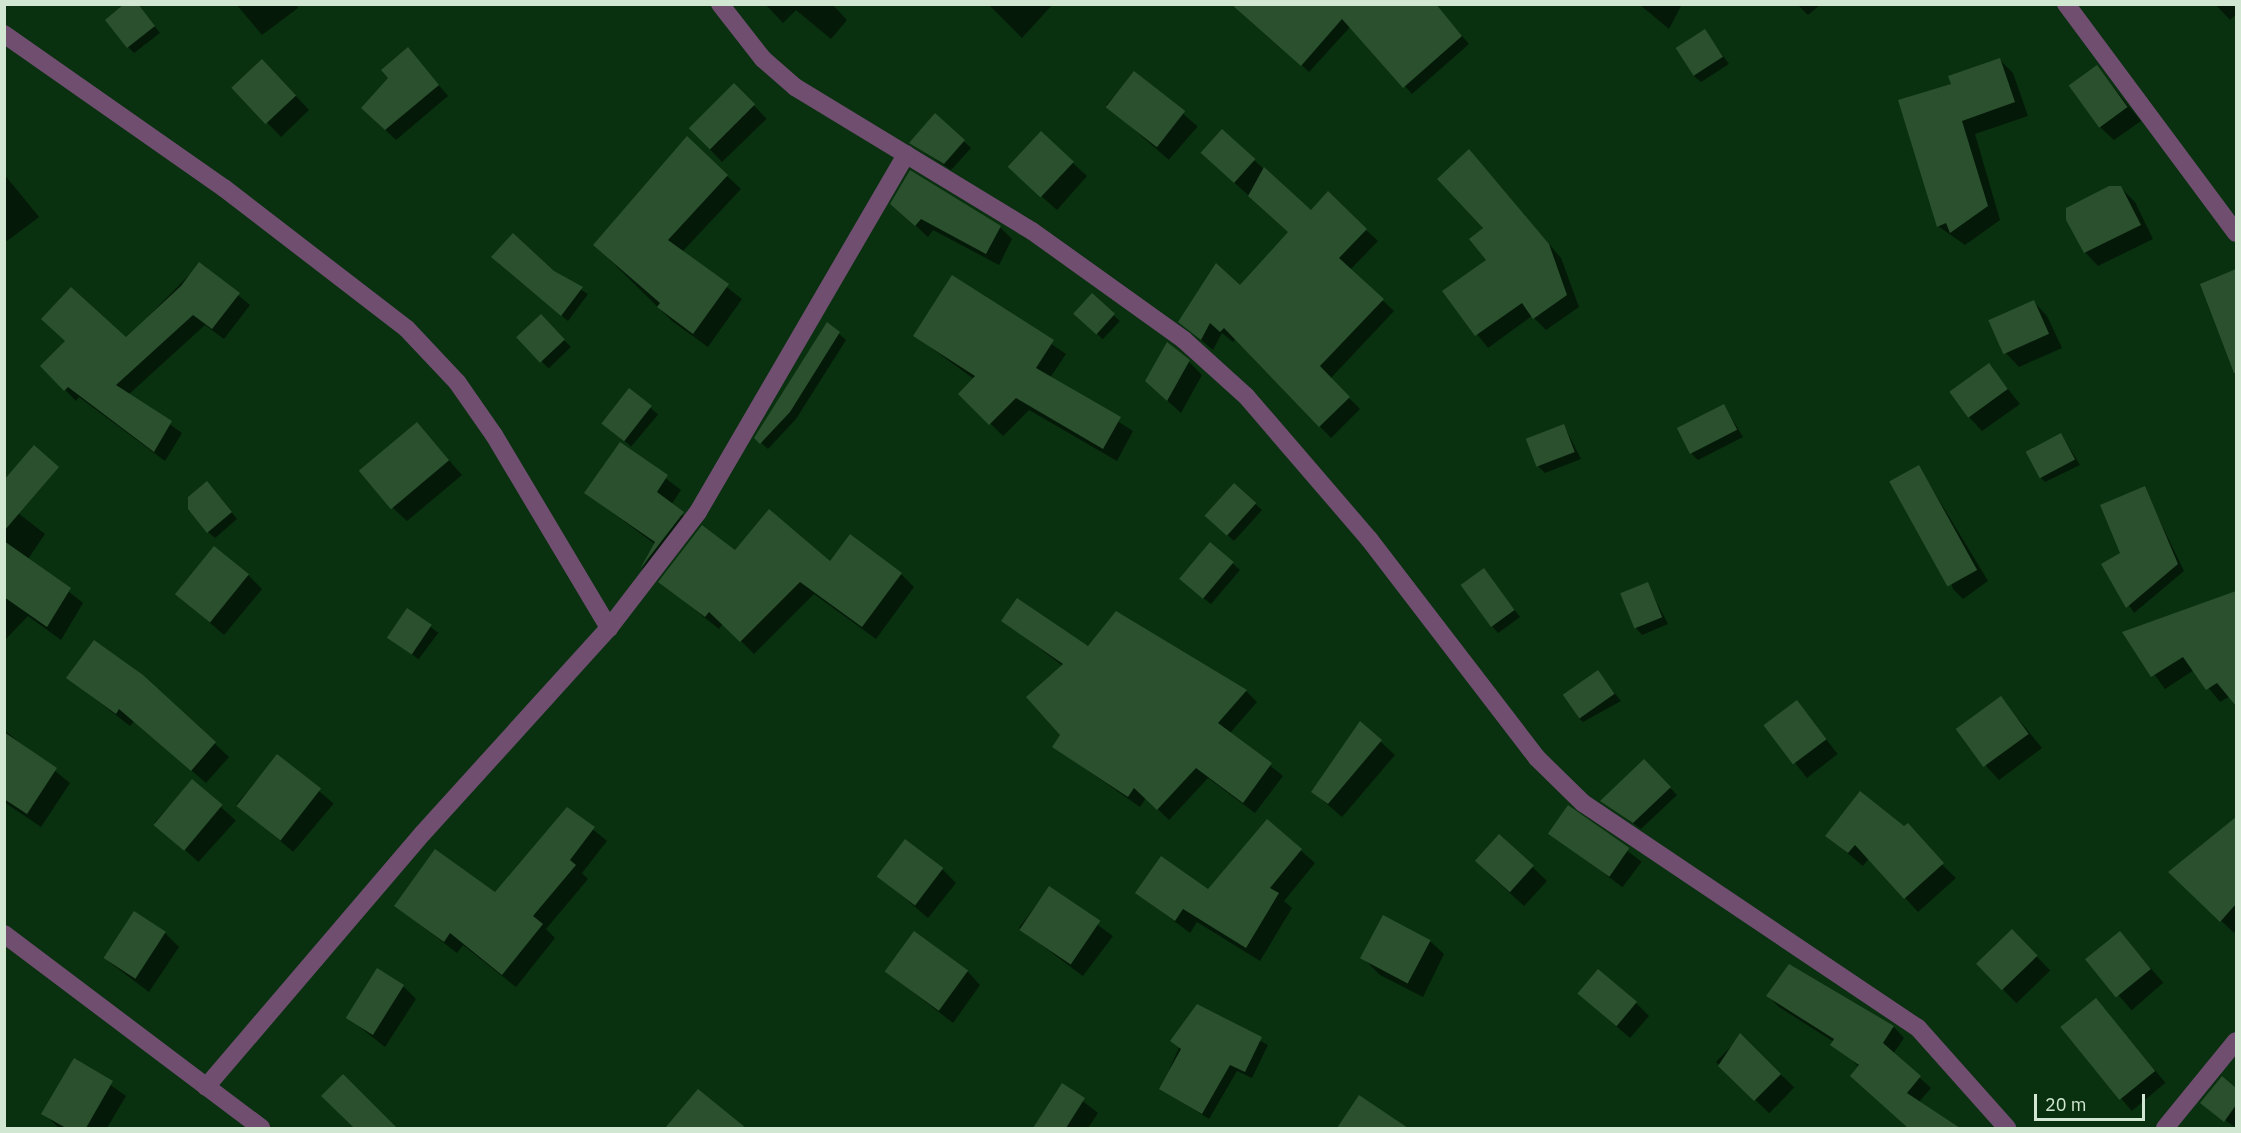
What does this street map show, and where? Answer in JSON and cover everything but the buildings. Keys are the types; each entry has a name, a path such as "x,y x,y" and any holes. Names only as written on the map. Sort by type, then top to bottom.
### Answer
{"street":[{"path":"720,4 763,59 795,87 1032,231 1184,340 1246,396 1362,530 1537,758 1583,803 1918,1028 2007,1128"},
{"path":"2066,4 2236,233"},
{"path":"4,34 224,188 407,329 457,382 494,435 609,628"},
{"path":"206,1087 423,833 609,628 698,512 906,154"},
{"path":"4,934 261,1128"},
{"path":"2165,1128 2236,1041"}]}
